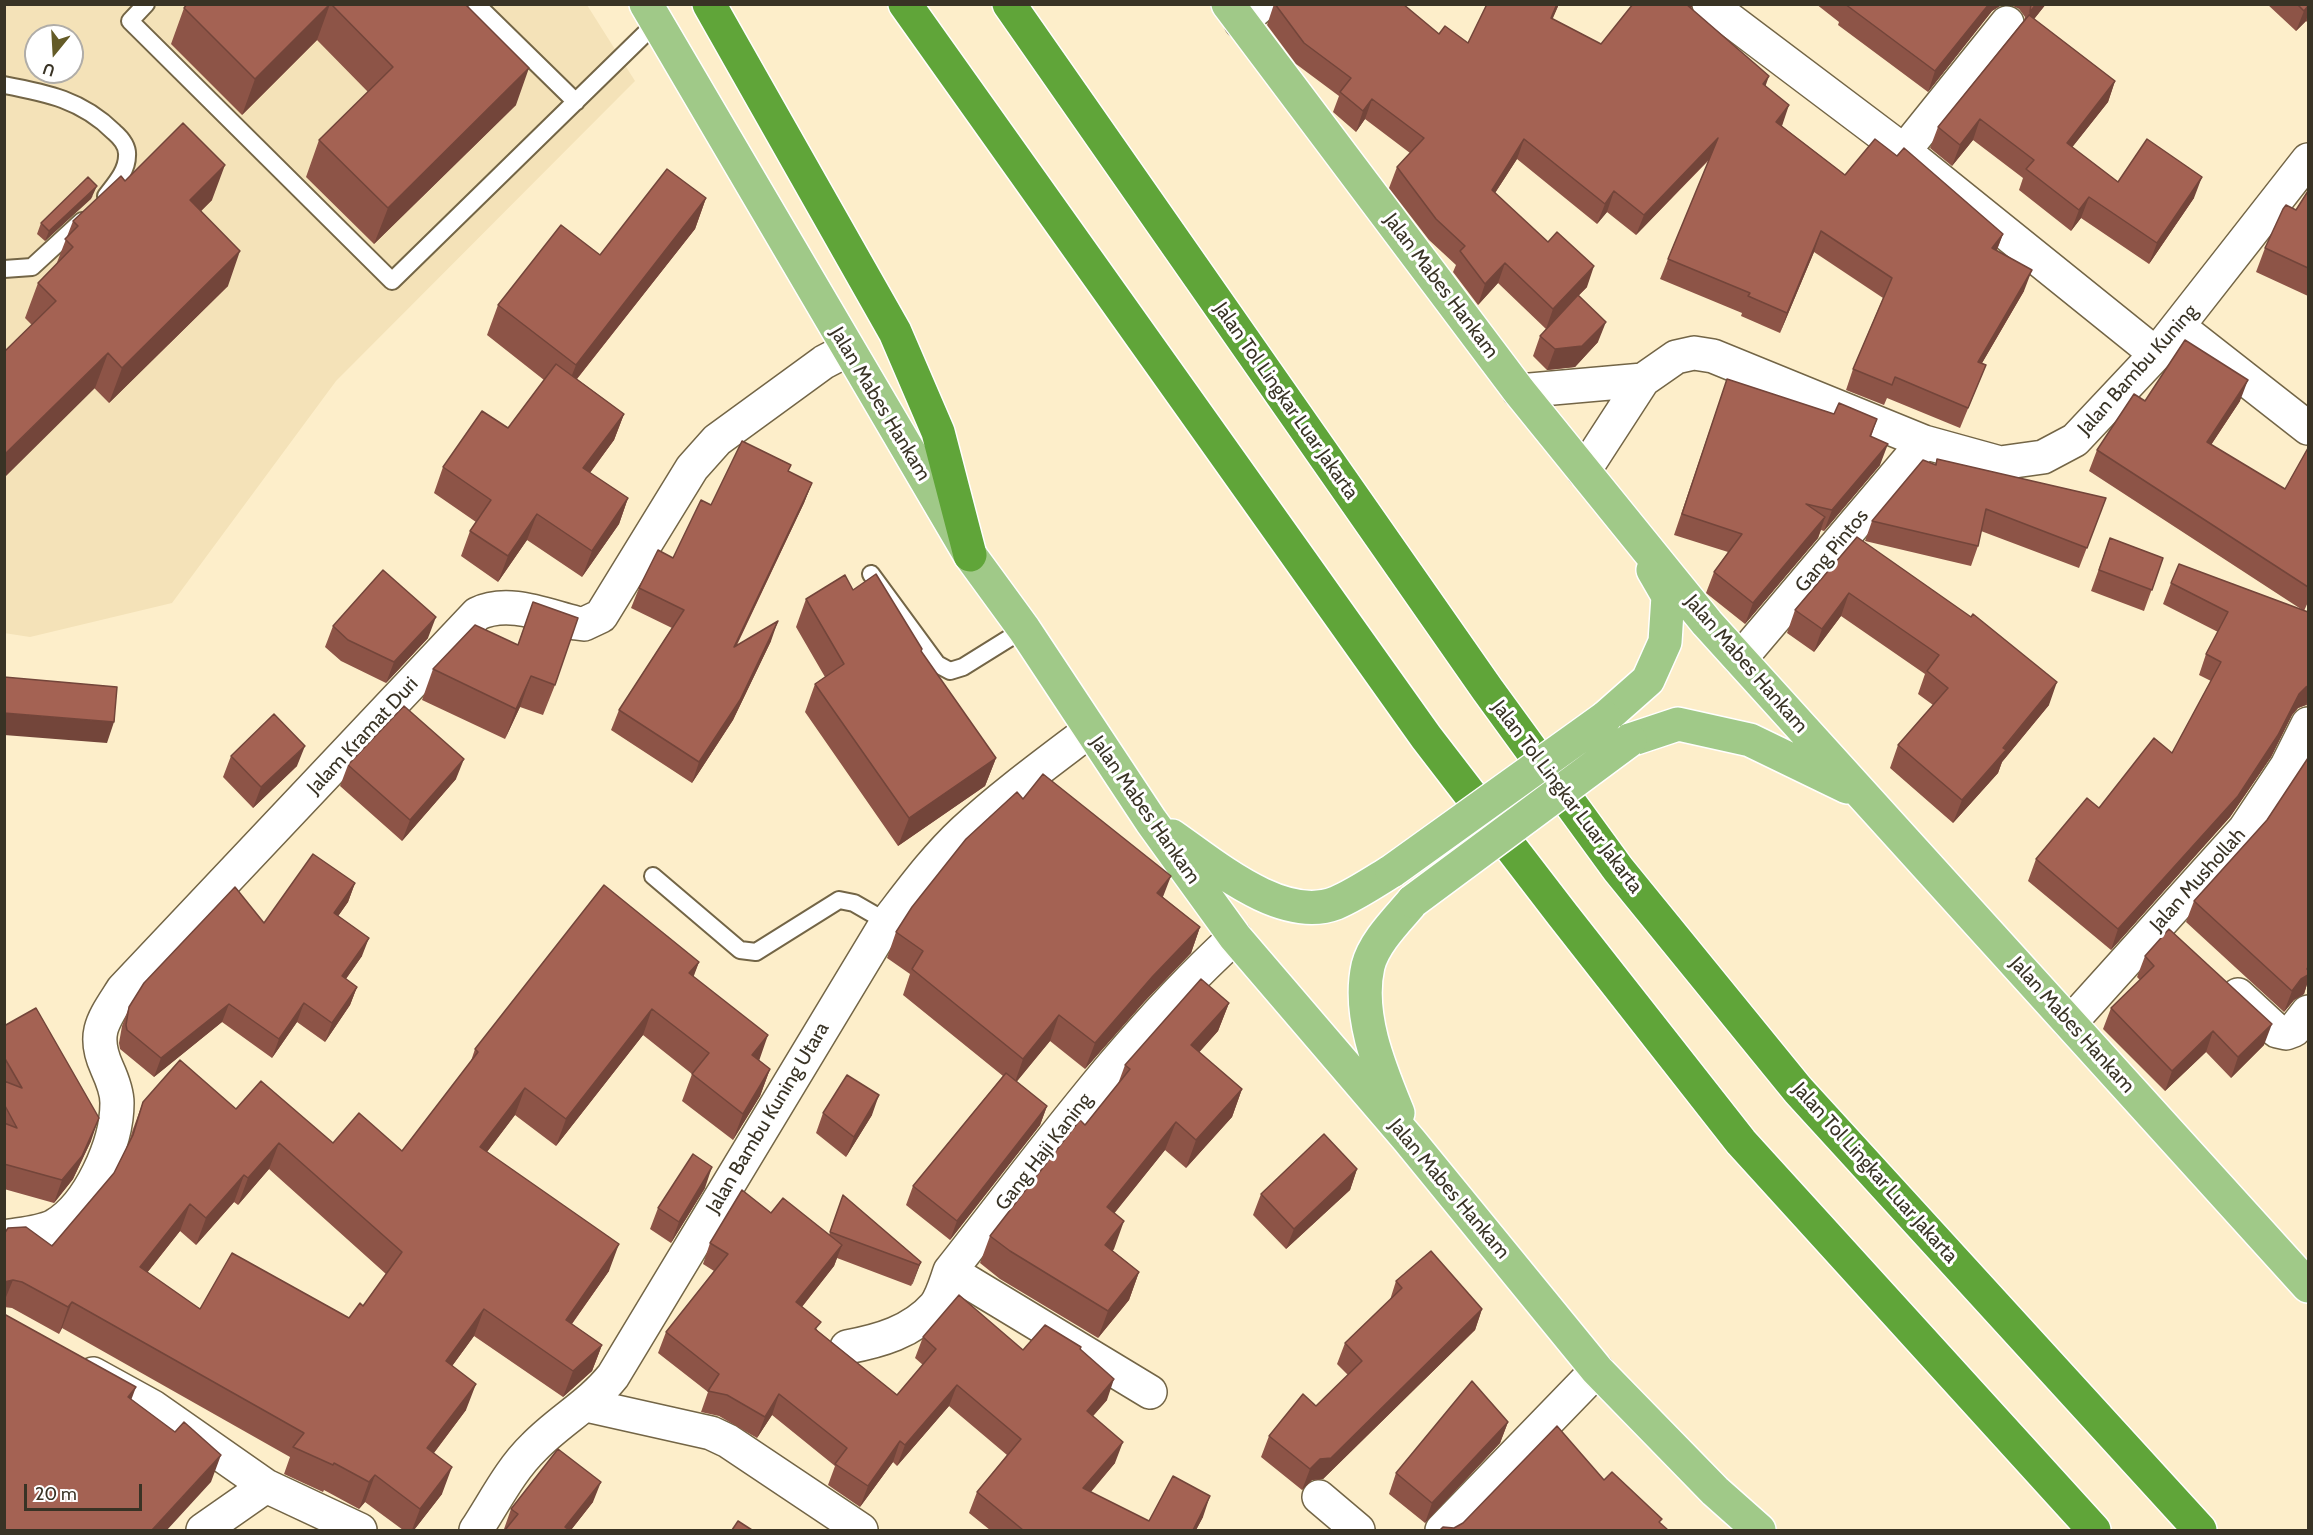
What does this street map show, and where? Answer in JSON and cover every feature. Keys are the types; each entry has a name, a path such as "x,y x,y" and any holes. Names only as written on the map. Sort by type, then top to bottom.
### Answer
{"highway":[{"path":"708,4 895,332 938,432 970,555"},
{"path":"905,4 1426,737 1562,914 1741,1142 2094,1530"},
{"name":"Jalan Tol Lingkar Luar Jakarta","path":"1009,4 1487,689 1618,869 1798,1090 2200,1530"}],"main road":[{"name":"Jalan Mabes Hankam","path":"1244,10 1520,391 1625,522 1740,659 2308,1286"},
{"name":"Jalan Mabes Hankam","path":"652,13 847,350 970,555 1023,629 1151,821 1235,937 1409,1140 1597,1370 1715,1491 1760,1530"},
{"path":"1151,821 1223,872 1273,900 1304,908 1335,903 1392,871 1605,717 1648,680 1665,642 1668,596 1625,522"},
{"path":"1409,1140 1372,1050 1366,992 1369,964 1386,935 1413,901 1630,740 1678,724 1750,740 1863,795"}],"street":[{"path":"1709,4 1904,151 2156,354"},
{"path":"1904,151 2007,23"},
{"name":"Jalan Bambu Kuning","path":"1584,471 1643,381 1676,357 1694,353 1713,356 1924,442 2000,463 2043,457 2075,440 2156,354 2308,160"},
{"path":"2179,327 2308,428"},
{"name":"Jalam Kramat Duri","path":"4,1237 51,1227 58,1223 78,1206 93,1184 110,1142 117,1103 113,1082 100,1052 98,1040 104,1023 123,989 477,614 507,607 584,624 601,616 692,468 703,454 717,440 824,362 847,350"},
{"path":"1520,391 1643,381"},
{"name":"Gang Pintos","path":"1740,659 1924,442"},
{"name":"Jalan Mushollah","path":"2070,1023 2245,829 2287,766 2308,724"},
{"name":"Jalan Bambu Kuning Utara","path":"476,1530 522,1458 552,1430 586,1405 613,1376 887,922 963,832 1014,788 1089,731"},
{"path":"2159,922 2184,946"},
{"name":"Gang Haji Kaning","path":"847,1347 877,1342 916,1322 936,1305 950,1271 1090,1093 1200,969 1235,937"},
{"path":"2218,976 2277,1031 2286,1034 2294,1030 2308,1012"},
{"path":"950,1271 1150,1392"},
{"path":"70,1361 153,1407 266,1486 360,1530"},
{"path":"1442,1530 1597,1370"},
{"path":"586,1405 711,1433 728,1441 861,1530"},
{"path":"203,1530 266,1486"},
{"path":"1319,1497 1358,1530"}],"lane":[{"path":"146,4 130,21 392,281 576,102 652,13"},
{"path":"476,4 576,102"},
{"path":"4,85 71,102 97,115 123,141 128,153 126,168 95,210 32,267 4,269"},
{"path":"871,574 937,664 951,671 963,667 1023,629"},
{"path":"653,876 740,950 748,953 756,952 839,900 854,903 887,922"}],"shaded area":[{"path":"4,5 587,5 635,81 336,381 172,603 30,637 4,633"}],"building":[{"path":"187,4 330,4 255,79 184,8"},
{"path":"331,4 465,4 529,68 388,208 319,140 393,67"},
{"path":"1275,4 1403,4 1439,34 1445,26 1468,43 1487,4 1557,4 1551,18 1601,44 1633,4 1686,4 1769,76 1763,84 1789,105 1776,122 1845,175 1875,139 1897,156 1904,148 2003,234 1992,248 2032,270 1978,362 1986,365 1968,408 1895,377 1892,385 1853,369 1892,278 1821,231 1787,313 1748,296 1750,293 1668,259 1718,138 1644,215 1614,191 1605,204 1524,139 1492,190 1548,242 1557,232 1594,266 1553,309 1505,263 1485,284 1460,251 1465,246 1436,219 1397,167 1424,138 1372,99 1363,111 1340,92 1351,78 1304,43"},
{"path":"1845,4 1989,4 1935,71"},
{"path":"2297,4 2308,4 2308,6 2304,11"},
{"path":"2029,15 2115,81 2067,143 2118,182 2147,139 2202,177 2157,243 2089,197 2079,210 2026,169 2034,160 1980,119 1960,145 1938,127"},
{"path":"183,123 225,165 190,200 240,251 122,368 108,353 4,455 4,352 56,301 38,283 73,247 65,239 78,226 73,221 121,176 125,181"},
{"path":"667,169 706,198 576,365 498,305 561,225 600,255"},
{"path":"88,177 97,186 49,231 41,223"},
{"path":"2308,191 2308,268 2265,248 2286,205 2296,210"},
{"path":"1578,295 1606,322 1582,346 1555,349 1540,336"},
{"path":"2185,340 2248,380 2207,442 2285,489 2308,448 2308,587 2097,450 2134,394 2145,401"},
{"path":"556,364 624,414 583,468 628,498 592,551 537,514 508,556 470,531 491,500 443,467 482,411 508,428"},
{"path":"1727,379 1834,414 1839,403 1877,419 1870,436 1888,444 1832,510 1806,504 1825,517 1753,603 1714,572 1742,534 1682,514"},
{"path":"742,441 791,465 788,471 812,483 734,647 778,621 740,700 699,762 619,710 684,610 639,588 658,550 673,558 701,500 711,505"},
{"path":"1937,459 2106,498 2087,548 1986,509 1978,546 1872,521 1923,460 1936,465"},
{"path":"1857,537 1971,617 1973,614 2057,682 2003,748 2006,750 1962,800 1898,745 1948,688 1927,671 1939,655 1849,593 1822,629 1795,610"},
{"path":"2110,538 2163,558 2152,590 2099,570"},
{"path":"2179,564 2308,612 2308,686 2299,694 2278,735 2238,796 2118,929 2036,859 2087,798 2099,808 2154,738 2172,753 2221,662 2206,654 2228,612 2171,583"},
{"path":"383,570 436,617 394,662 348,640 333,626"},
{"path":"876,574 922,649 921,651 996,758 909,818 815,684 844,664 806,599 845,575 853,590"},
{"path":"533,602 578,618 555,685 531,676 516,709 433,669 475,625 518,645"},
{"path":"4,677 117,687 114,722 4,713"},
{"path":"404,706 464,759 410,820 348,765"},
{"path":"274,714 305,746 261,787 231,756"},
{"path":"2308,758 2308,975 2301,979 2292,991 2194,901 2267,820"},
{"path":"1043,774 1171,876 1157,893 1200,927 1153,976 1095,1043 1059,1015 1023,1059 912,969 923,951 896,932 912,907 966,839 1017,792 1023,799"},
{"path":"313,854 355,883 334,913 369,938 342,976 357,987 332,1023 304,1003 279,1039 229,1004 161,1058 127,1030 129,1007 144,983 235,887 264,923"},
{"path":"604,885 699,962 689,973 768,1035 752,1055 770,1069 743,1114 692,1074 709,1053 652,1009 566,1119 525,1088 480,1147 619,1244 566,1320 602,1345 573,1371 484,1309 446,1361 476,1384 427,1448 452,1467 420,1509 375,1475 369,1482 334,1463 333,1465 293,1447 304,1433 72,1302 68,1307 22,1282 13,1280 4,1282 4,1234 8,1228 26,1227 52,1246 114,1173 133,1135 143,1102 180,1060 236,1109 261,1081 333,1143 359,1113 402,1151 478,1052 475,1049","holes":["279,1143 402,1252 363,1306 360,1303 349,1318 232,1253 200,1309 140,1267 190,1204 206,1218 244,1175 248,1178"]},
{"path":"2169,929 2272,1024 2238,1057 2213,1031 2172,1071 2111,1008 2154,966 2145,956"},
{"path":"1201,979 1229,1003 1191,1045 1242,1089 1196,1140 1176,1122 1107,1207 1124,1221 1105,1245 1139,1272 1108,1311 1010,1251 990,1236 1080,1120 1085,1125 1130,1069 1125,1065"},
{"path":"36,1008 99,1118 82,1156 62,1180 4,1164 4,1123 17,1128 4,1104 4,1081 22,1088 4,1057 4,1026"},
{"path":"1006,1073 1047,1106 957,1221 913,1186"},
{"path":"847,1075 879,1095 854,1137 823,1113"},
{"path":"1324,1134 1357,1169 1294,1229 1261,1194"},
{"path":"693,1154 712,1167 679,1222 658,1208"},
{"path":"742,1190 771,1213 783,1198 842,1245 796,1302 821,1322 815,1329 897,1395 936,1349 923,1337 959,1295 1023,1350 1045,1325 1081,1347 1080,1349 1114,1379 1087,1411 1123,1442 1083,1488 1149,1521 1173,1476 1210,1496 1193,1530 1023,1530 977,1492 1021,1439 957,1385 905,1445 900,1441 868,1486 835,1464 847,1448 779,1394 765,1417 727,1395 708,1391 719,1374 666,1332 728,1254 710,1243"},
{"path":"843,1195 921,1262 919,1265 830,1232"},
{"path":"1431,1251 1482,1309 1331,1458 1320,1459 1310,1469 1269,1436 1303,1394 1316,1406 1362,1361 1345,1343 1402,1288 1396,1281"},
{"path":"4,1314 136,1387 128,1397 175,1432 184,1422 221,1455 152,1530 4,1530"},
{"path":"1472,1381 1508,1422 1432,1503 1396,1473"},
{"path":"1557,1426 1604,1480 1612,1472 1662,1519 1659,1522 1668,1530 1440,1530 1443,1527 1454,1528 1463,1523"},
{"path":"558,1449 601,1482 565,1527 570,1530 505,1530 518,1514 511,1509"},
{"path":"738,1521 752,1530 732,1530"}]}
